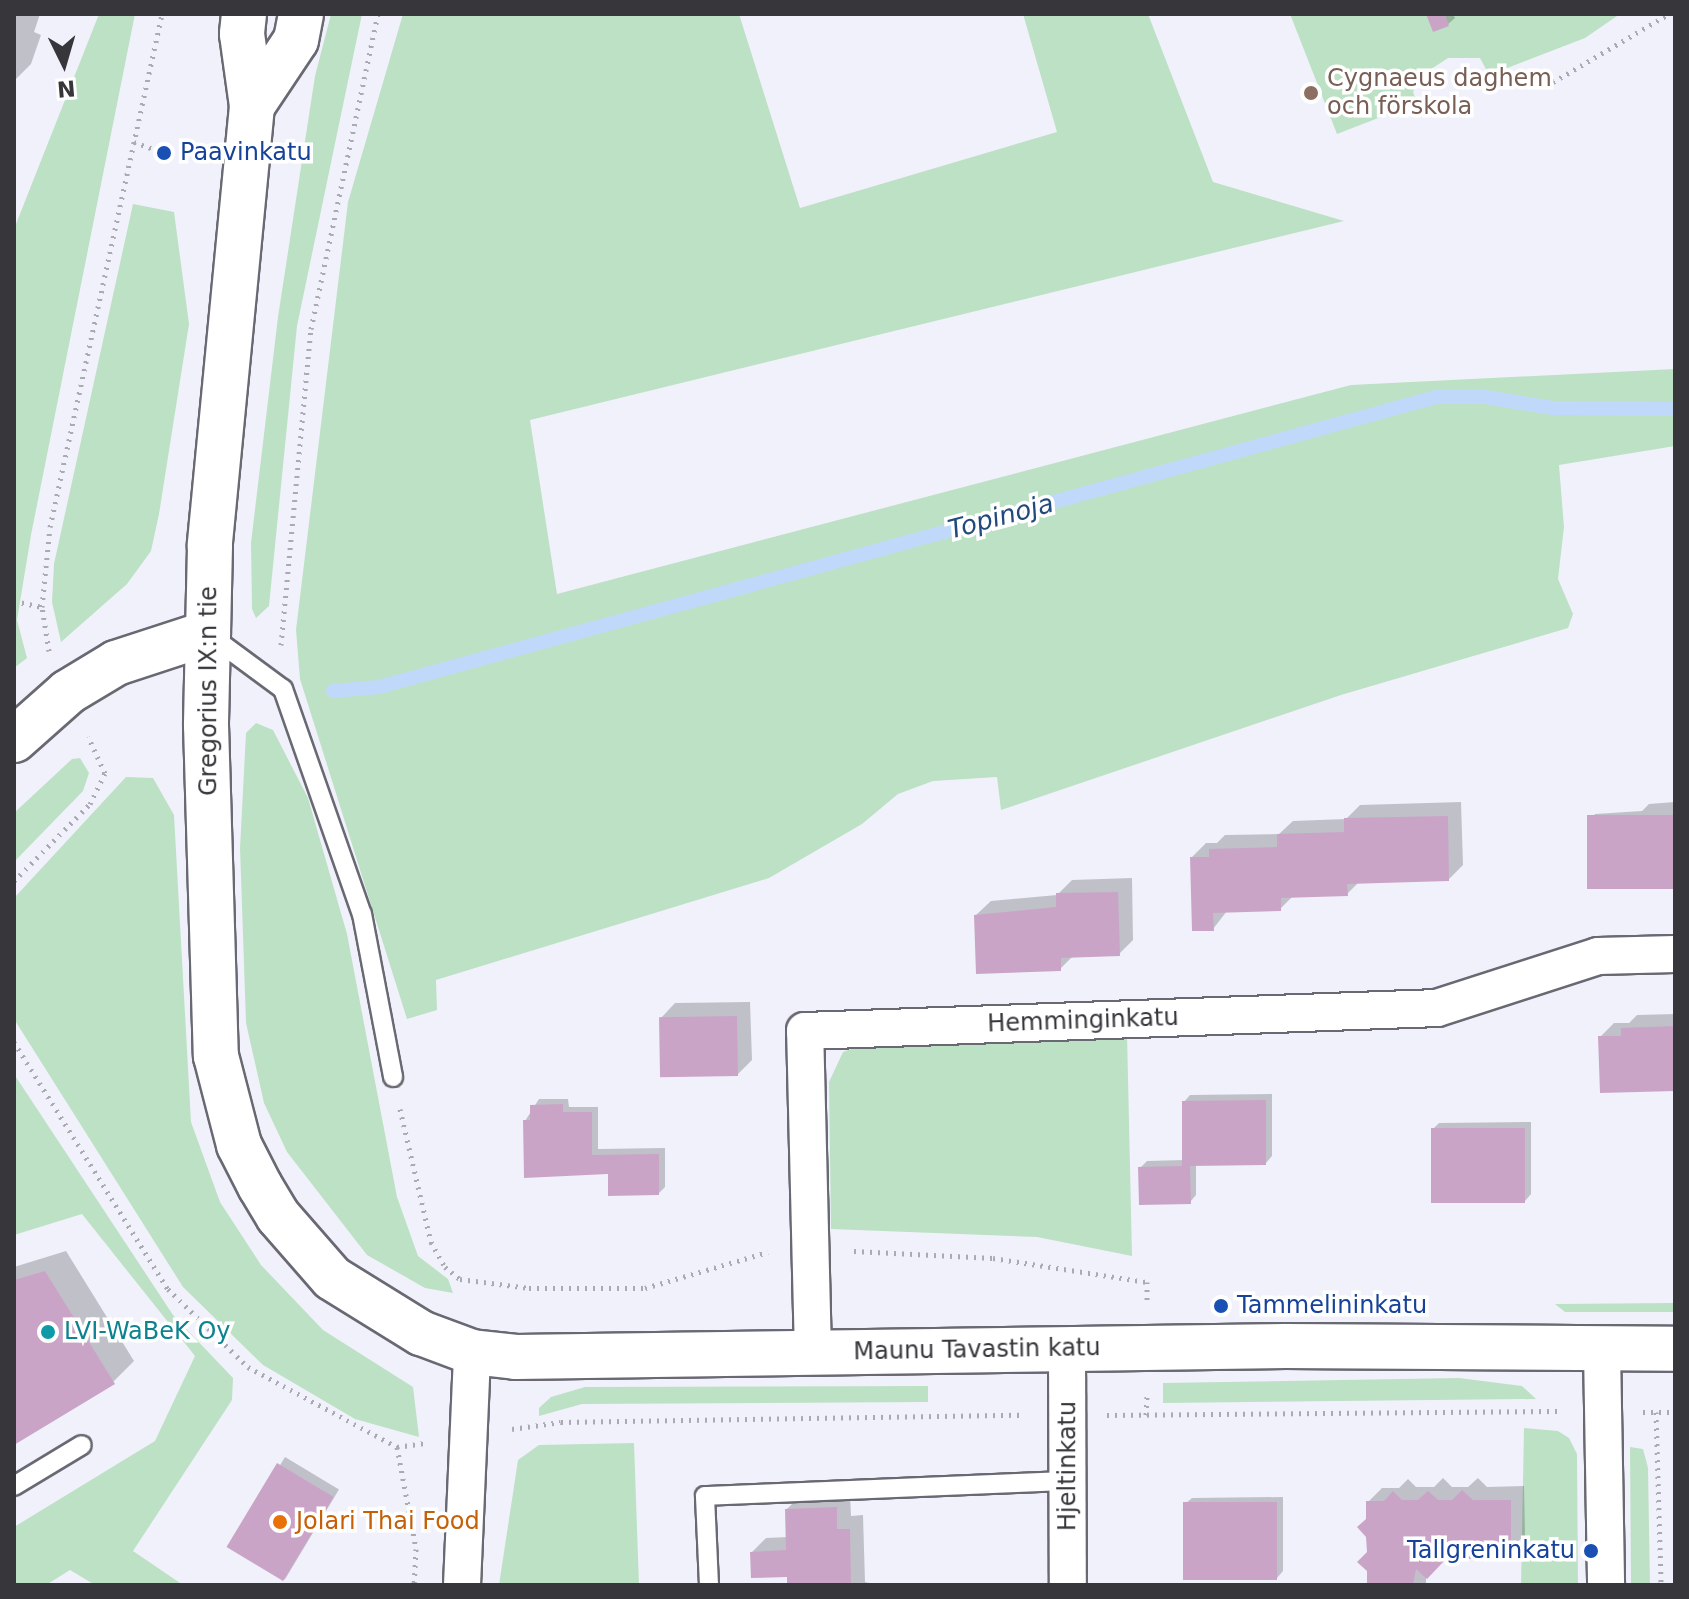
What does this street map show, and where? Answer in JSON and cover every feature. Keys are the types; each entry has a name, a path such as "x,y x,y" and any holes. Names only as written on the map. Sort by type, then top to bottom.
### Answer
{"street":[{"name":"Gregorius IX:n tie","path":"244,14 242,34 252,106 210,546 208,633 216,1056 239,1145 278,1216 309,1255"},
{"name":"Gregorius IX:n tie","path":"252,106 296,40 301,14"},
{"path":"14,740 68,692 116,663 208,633"},
{"name":"Hemminginkatu","path":"813,1354 805,1031 1437,1008 1598,956 1675,954"},
{"name":"Maunu Tavastin katu","path":"309,1255 332,1278 386,1316 472,1352 544,1357 1067,1348 1675,1349"},
{"name":"Hjeltinkatu","path":"1067,1348 1068,1585"},
{"path":"1602,1350 1606,1585"},
{"path":"462,1585 472,1352"}],"lane":[{"path":"208,633 283,689 362,914 393,1077"},
{"path":"14,1486 82,1445"},
{"path":"709,1585 705,1496 1068,1481"}],"path":[{"path":"44,639 42,607 50,527 162,14"},
{"path":"283,689 284,588 311,329 378,14"},
{"path":"1553,82 1669,14"},
{"path":"134,142 164,153"},
{"path":"14,601 42,607"},
{"path":"14,881 90,804 105,773"},
{"path":"14,1042 168,1289 248,1367 397,1447 426,1443"},
{"path":"393,1077 431,1242 445,1267 460,1279 529,1288 645,1288 770,1251 810,1249 993,1258 1147,1282 1146,1312"},
{"path":"1146,1415 1147,1383"},
{"path":"1098,1415 1557,1411"},
{"path":"1661,1585 1656,1412 1675,1412"},
{"path":"527,1427 576,1421 1027,1415"},
{"path":"397,1447 416,1549 414,1585"}],"green space":[{"path":"99,14 135,14 31,535 17,620 27,658 14,668 14,229"},
{"path":"331,14 362,14 297,326 269,606 256,618 252,609 251,543 278,317 315,76"},
{"path":"403,14 739,14 800,208 1057,132 1023,14 1148,14 1213,182 1344,221 530,420 557,594 1351,385 1675,369 1675,446 1559,465 1564,527 1558,579 1573,614 1568,628 1341,695 1001,810 997,777 933,781 898,794 862,824 769,878 436,980 437,1010 407,1019 300,679 296,630 348,202"},
{"path":"1290,14 1620,14 1585,38 1489,75 1480,58 1448,58 1419,77 1413,92 1417,103 1337,134"},
{"path":"133,204 174,212 189,324 159,514 151,551 127,584 61,642 52,602 54,564"},
{"path":"256,723 273,730 308,798 347,934 397,1197 418,1256 448,1279 453,1293 425,1288 367,1255 287,1152 264,1103 246,1023 240,848 246,733"},
{"path":"80,758 89,773 83,791 14,862 14,813 72,759"},
{"path":"126,777 153,778 174,815 191,1122 220,1202 261,1265 323,1330 413,1387 419,1437 355,1419 263,1365 183,1287 14,1019 14,898"},
{"path":"1127,1033 1132,1256 1037,1237 831,1229 829,1082 843,1052 865,1044"},
{"path":"14,1074 173,1315 233,1378 232,1400 133,1551 183,1585 95,1585 70,1570 46,1585 14,1585 14,1527 155,1441 195,1356 82,1214 14,1235"},
{"path":"1675,1303 1675,1312 1565,1312 1555,1304"},
{"path":"1459,1378 1522,1386 1536,1399 1163,1403 1163,1383"},
{"path":"928,1386 928,1402 582,1404 539,1416 539,1408 551,1397 585,1387"},
{"path":"1524,1428 1558,1431 1569,1438 1577,1454 1578,1585 1521,1585"},
{"path":"634,1443 639,1585 499,1585 518,1460 539,1445"},
{"path":"1630,1447 1643,1449 1648,1468 1650,1585 1631,1585"}],"building":[{"path":"1426,14 1445,14 1449,26 1433,32"},
{"path":"1587,815 1675,815 1675,889 1587,889"},
{"path":"1448,816 1449,881 1347,884 1348,896 1281,898 1281,911 1213,913 1214,931 1192,931 1190,857 1209,857 1209,849 1277,847 1277,834 1344,832 1344,818"},
{"path":"1118,892 1120,956 1061,958 1061,971 976,974 974,915 1056,907 1056,893"},
{"path":"737,1016 738,1076 660,1077 659,1017"},
{"path":"1675,1026 1675,1091 1600,1093 1598,1036 1621,1036 1621,1028"},
{"path":"1266,1100 1266,1165 1190,1166 1191,1204 1139,1205 1138,1167 1182,1166 1182,1101"},
{"path":"563,1104 563,1112 592,1112 592,1155 659,1154 659,1195 608,1196 608,1174 524,1178 523,1120 530,1120 530,1105"},
{"path":"1431,1128 1525,1128 1525,1203 1431,1203"},
{"name":"LVI-WaBeK Oy","path":"45,1271 115,1384 14,1445 14,1280"},
{"name":"Jolari Thai Food","path":"277,1463 334,1497 283,1581 227,1547"},
{"path":"1462,1490 1473,1500 1511,1500 1511,1552 1499,1552 1499,1558 1466,1559 1466,1546 1439,1546 1446,1559 1427,1579 1416,1569 1413,1585 1367,1585 1367,1571 1357,1562 1367,1552 1366,1537 1357,1527 1366,1519 1366,1501 1384,1501 1393,1491 1402,1500 1418,1500 1428,1491 1438,1500 1452,1500"},
{"path":"1183,1502 1277,1502 1277,1580 1183,1580"},
{"path":"837,1507 837,1529 850,1529 851,1585 787,1585 787,1577 751,1578 750,1552 786,1550 785,1509"}],"waterway":[{"name":"Topinoja","path":"333,691 379,687 1436,397 1485,397 1553,408 1675,409"}],"place":[{"name":"Cygnaeus daghem och förskola","path":"1311,93"},
{"name":"Paavinkatu","path":"164,153"},
{"name":"Tammelininkatu","path":"1221,1306"},
{"name":"LVI-WaBeK Oy","path":"48,1332"},
{"name":"Jolari Thai Food","path":"280,1522"},
{"name":"Tallgreninkatu","path":"1591,1551"}]}
